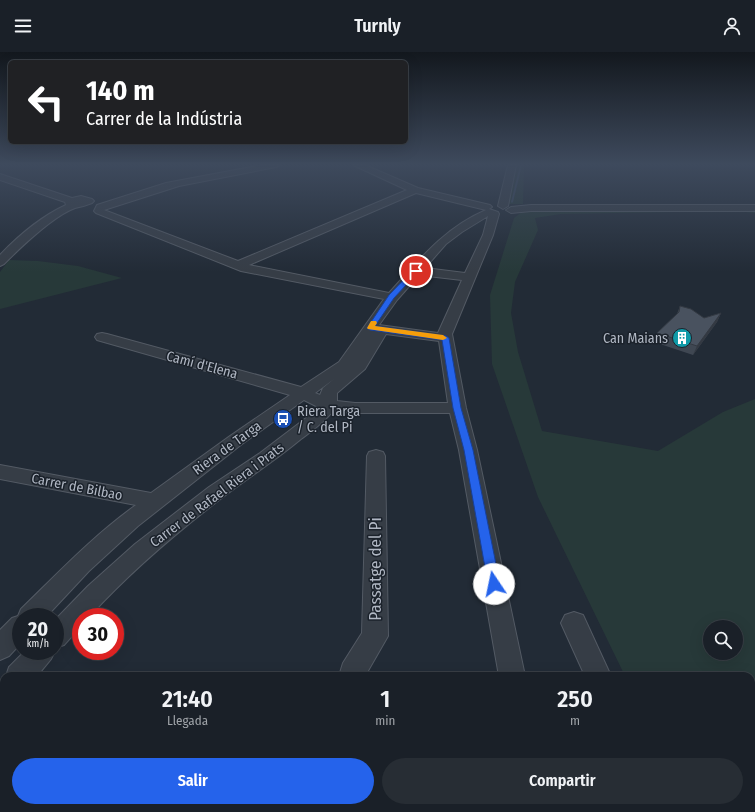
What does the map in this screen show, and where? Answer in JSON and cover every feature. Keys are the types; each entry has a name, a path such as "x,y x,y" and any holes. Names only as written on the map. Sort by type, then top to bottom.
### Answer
{"street":[{"path":"66,200 84,204 92,200"},
{"path":"122,200 100,207 99,211 239,265 392,297"},
{"path":"239,265 390,200"},
{"path":"458,200 497,210 531,208 755,208"},
{"path":"500,200 488,235 445,334 457,408 468,450 511,672"},
{"path":"0,262 4,253 73,203"},
{"name":"Riera de Targa","path":"39,608 81,565 130,520 236,440 344,365 376,329 392,297 442,242 458,230 497,210"},
{"path":"416,271 469,277"},
{"path":"376,329 446,338"},
{"name":"Carrer de Rafael Riera i Prats","path":"64,627 96,593 144,550 216,492 267,457 320,416 328,405 329,392 359,366 376,329"},
{"name":"Camí d'Elena","path":"102,337 302,393 328,405 355,408 457,408"},
{"name":"Passatge del Pi","path":"352,672 375,636 376,456"},
{"name":"Carrer de Bilbao","path":"0,472 154,502"},
{"path":"574,623 596,672"},
{"path":"0,648 12,635"},
{"path":"23,672 34,660"}],"shaded area":[{"path":"508,200 523,200 523,204 507,204"},
{"path":"732,210 755,211 755,213 735,211 561,214 535,218 538,230 515,282 511,313 518,352 542,431 658,451 723,412 755,399 755,672 623,672 538,497 492,364 490,295 514,218 523,211"},
{"path":"9,260 38,261 78,266 122,278 0,309 0,272"}],"building":[{"path":"680,306 691,309 704,318 721,313 697,346 657,333 679,312"}],"slow traffic":[{"path":"374,323 370,328 443,338"}],"place":[{"name":"Can Maians","path":"682,338"},
{"name":"Riera Targa / C. del Pi","path":"283,419"}],"route":[{"path":"416,271 392,297 370,328 446,338 457,408 468,450 494,584"}]}
